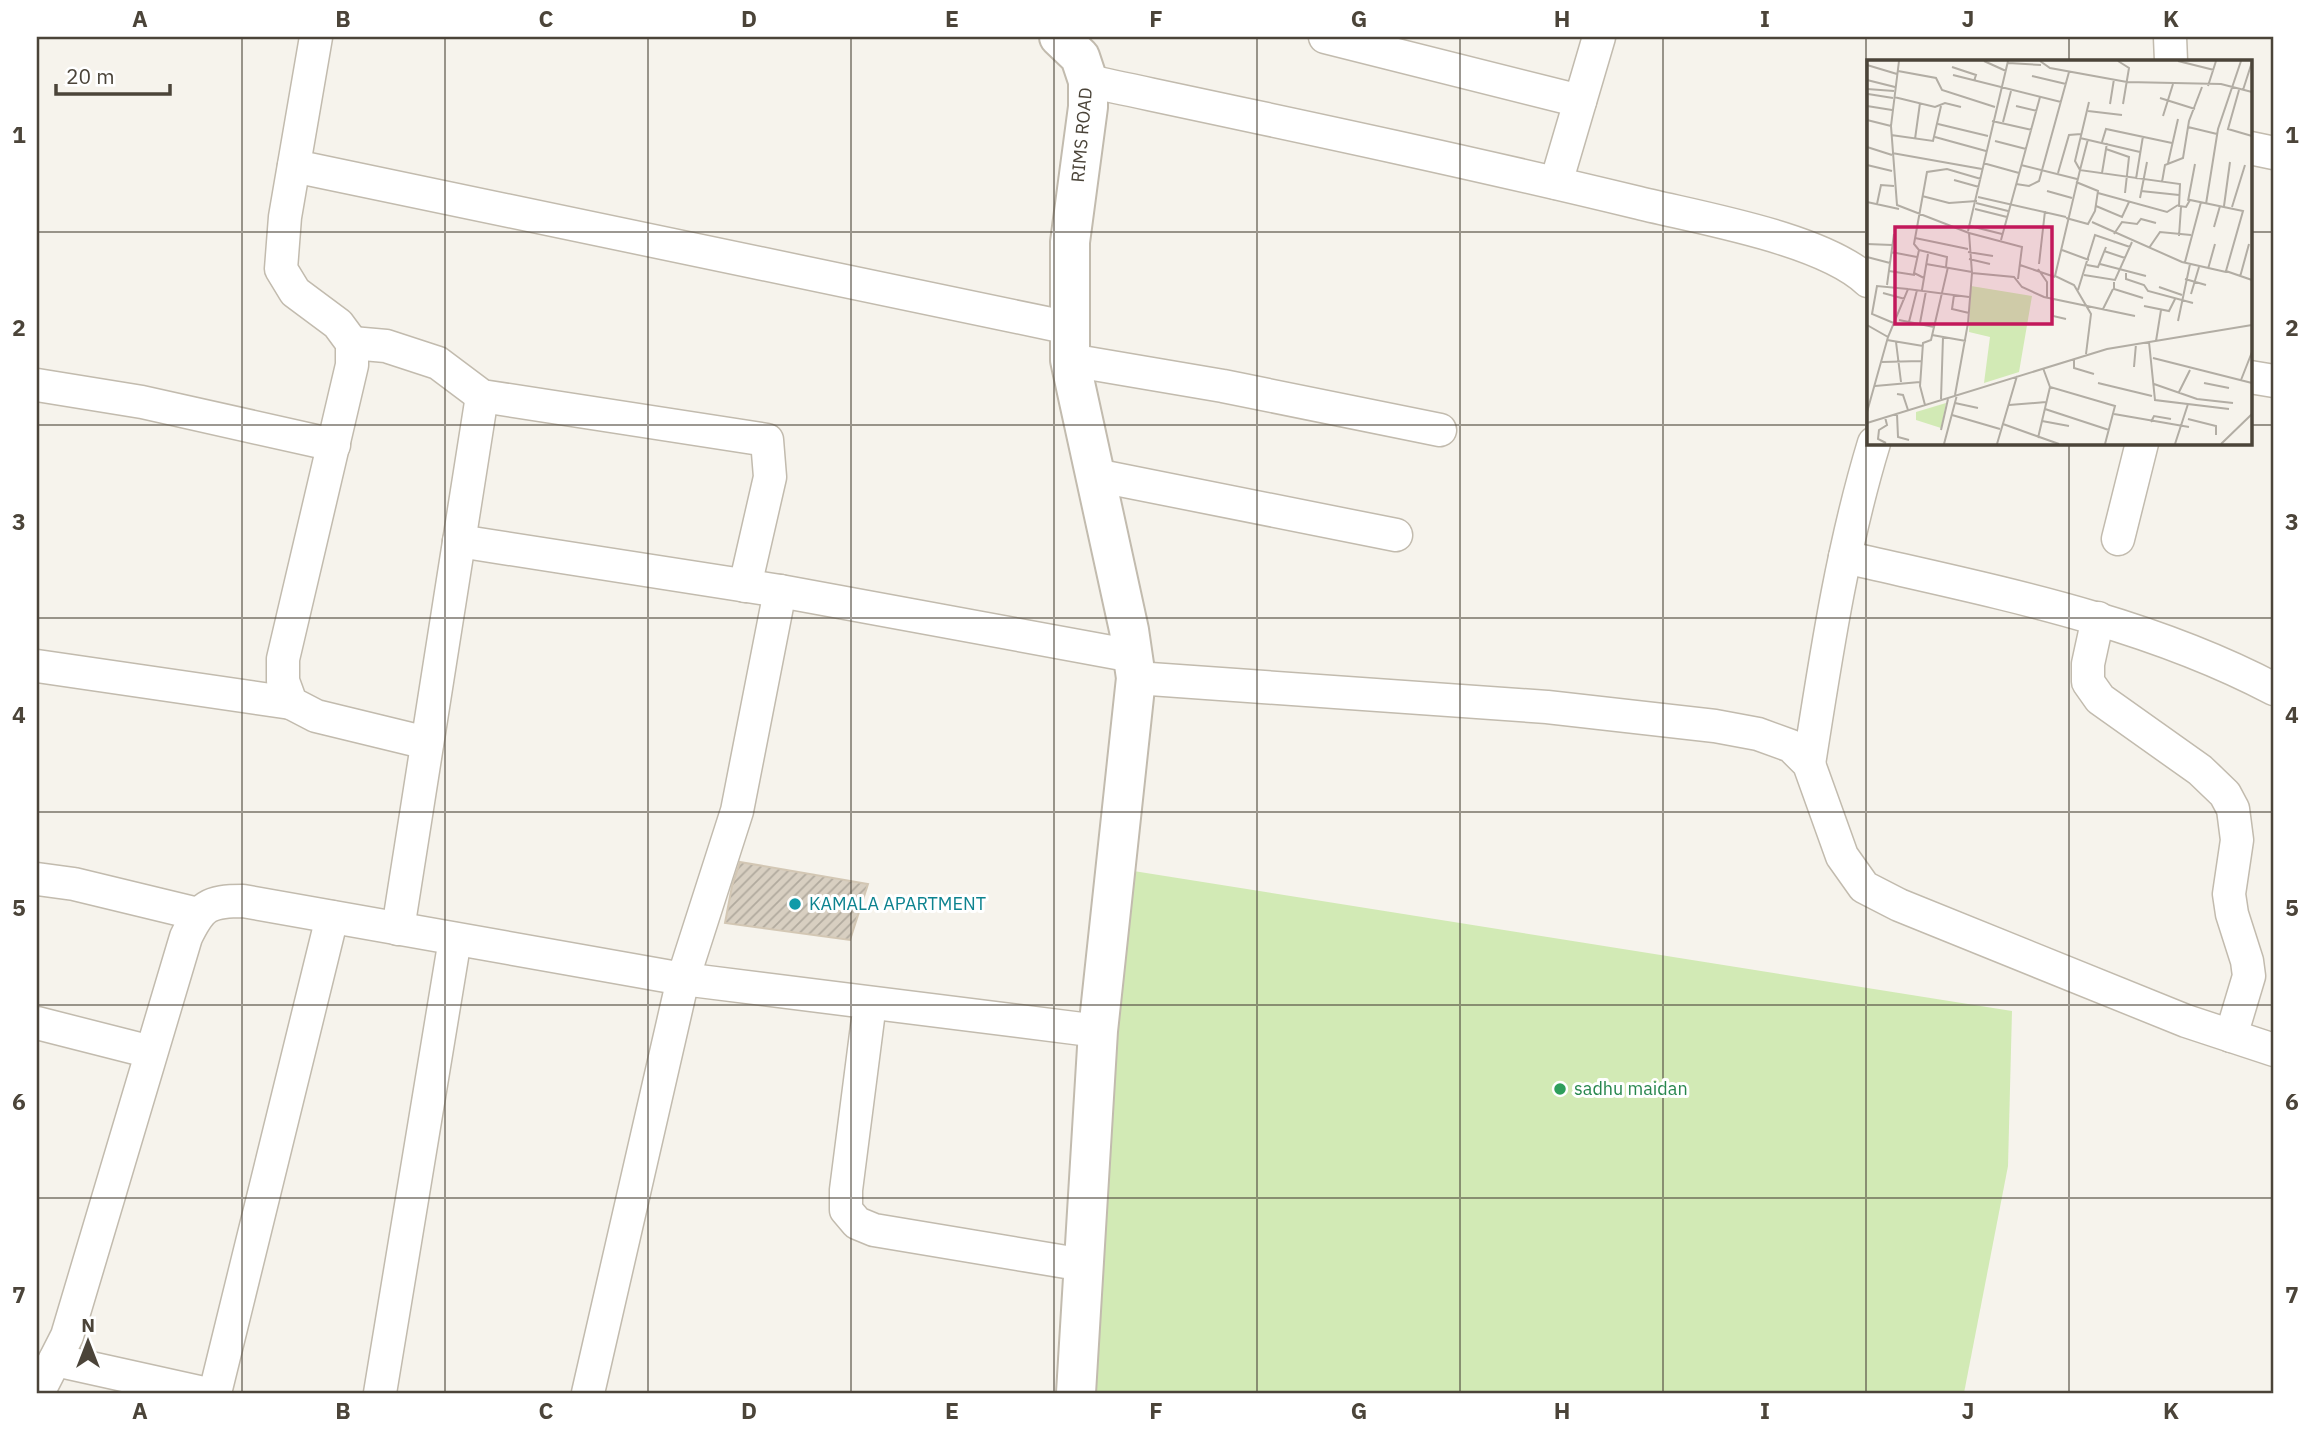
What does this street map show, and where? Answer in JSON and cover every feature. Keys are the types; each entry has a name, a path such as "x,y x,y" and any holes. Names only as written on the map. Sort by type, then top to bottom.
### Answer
{"street":[{"path":"291,703 283,681 283,659 352,365 352,343 338,324 295,292 281,269 282,238 316,37"},
{"path":"1325,37 1580,101"},
{"path":"1556,183 1599,37"},
{"path":"2170,37 2171,60"},
{"path":"1078,53 1466,161 1761,233 1829,256 1856,269 1867,280"},
{"name":"RIMS ROAD","path":"1076,1393 1097,1031 1134,667 1129,630 1070,344 1070,242 1088,107 1078,53"},
{"path":"2252,148 2274,153"},
{"path":"294,166 1070,344 1223,386 1440,430"},
{"path":"352,343 386,346 438,363 482,397 766,440 770,477 745,586"},
{"path":"2252,377 2274,381"},
{"path":"37,385 142,402 334,445"},
{"path":"398,929 482,397"},
{"path":"1809,764 1845,557 1861,484 1874,444"},
{"path":"2118,539 2142,444"},
{"path":"1095,475 1395,535"},
{"path":"459,541 780,592 1134,667 1547,707 1715,726 1758,734 1791,746 1809,764 1842,856 1864,887 1899,905 2186,1021 2274,1050"},
{"path":"1845,557 2072,610 2241,672 2274,689"},
{"path":"588,1393 683,979 737,811 780,592"},
{"path":"2098,618 2088,664 2088,682 2100,699 2200,770 2225,794 2233,809 2237,840 2229,894 2249,976 2231,1036"},
{"path":"37,666 291,703 316,716 427,743"},
{"path":"37,879 74,884 198,914"},
{"path":"38,1393 68,1336 186,937 198,914 219,901 243,901 683,979 1097,1031"},
{"path":"55,1360 201,1393 332,917"},
{"path":"380,1393 455,939"},
{"path":"870,1003 846,1190 846,1210 857,1223 874,1230 1084,1265"},
{"path":"37,1023 151,1052"}],"green space":[{"name":"sadhu maidan","path":"1121,869 2012,1011 2008,1166 1964,1393 1096,1393"}],"building":[{"name":"KAMALA APARTMENT","path":"740,862 868,884 850,940 725,923"}],"place":[{"name":"KAMALA APARTMENT","path":"795,904"},
{"name":"sadhu maidan","path":"1560,1089"}]}
